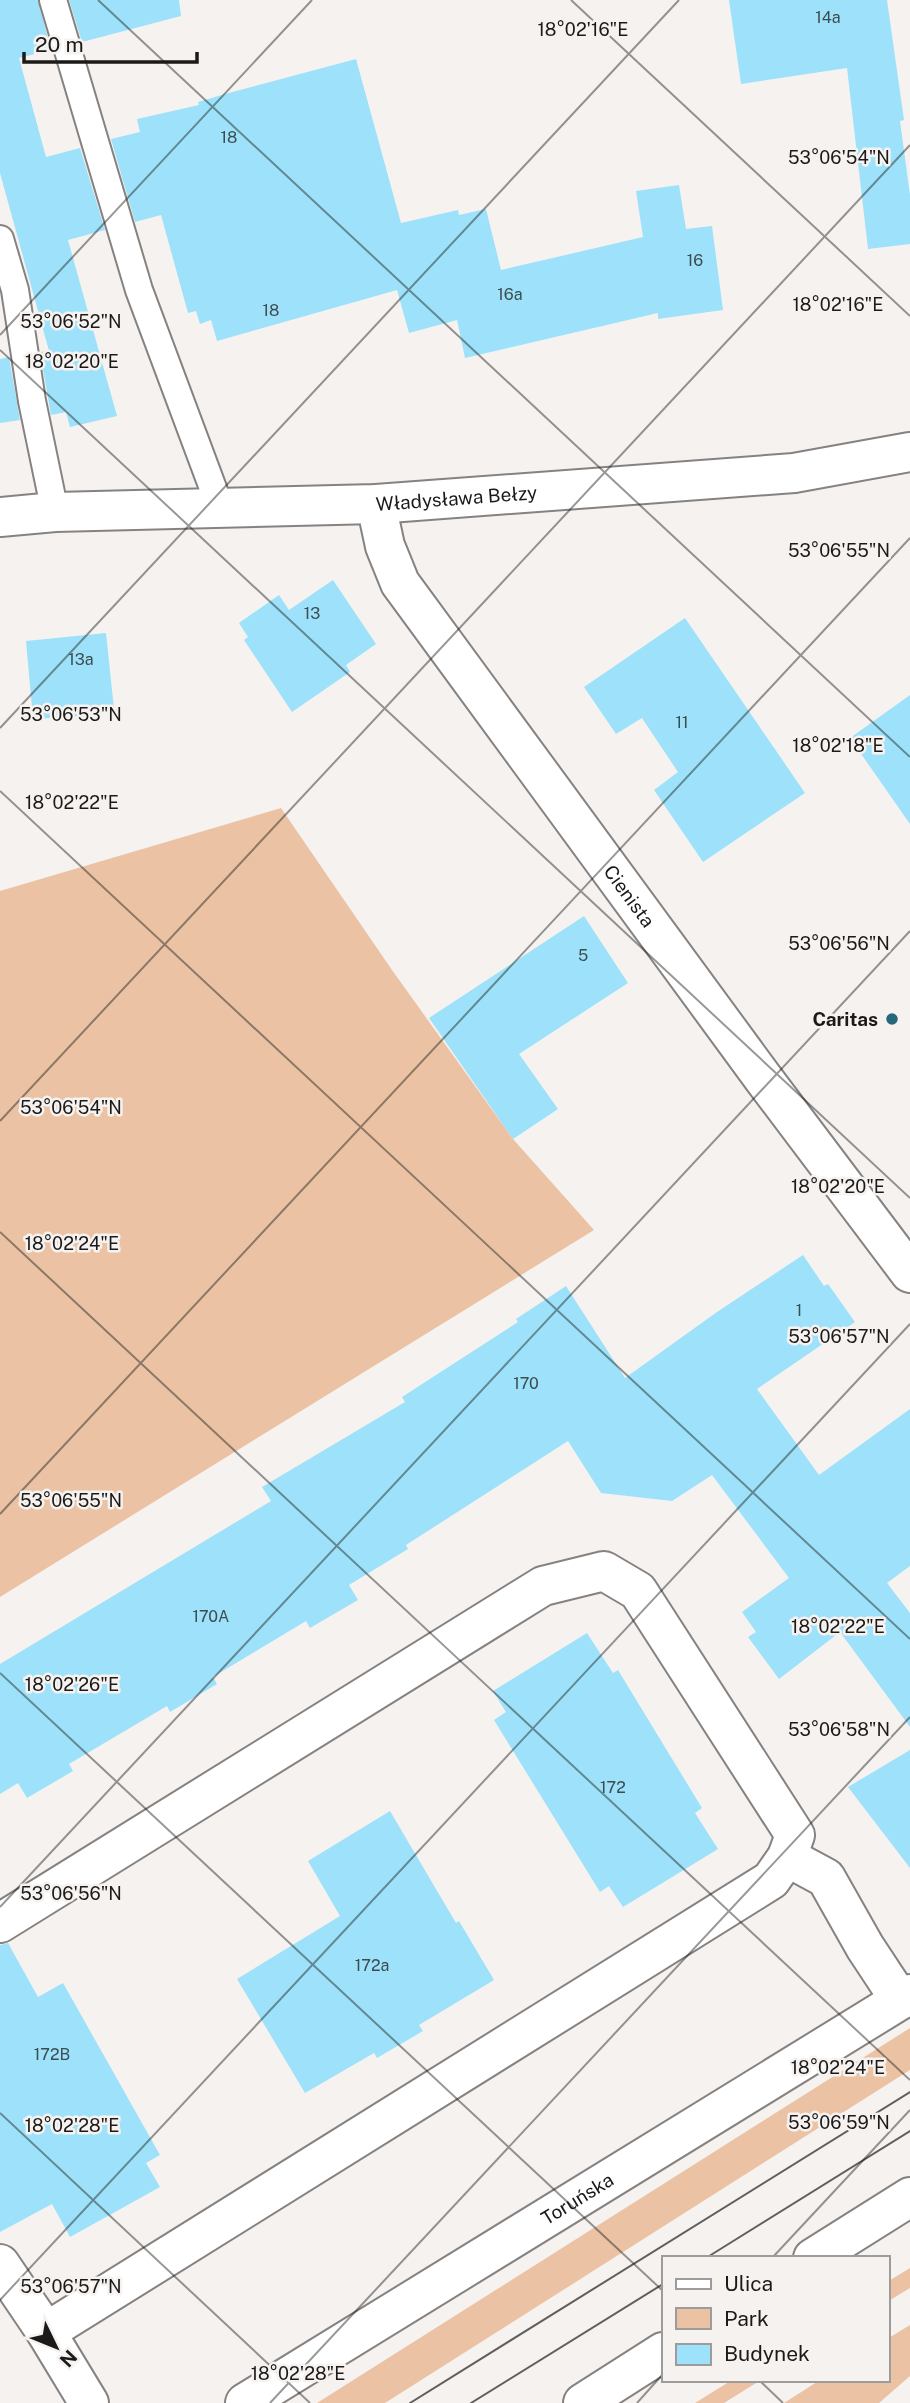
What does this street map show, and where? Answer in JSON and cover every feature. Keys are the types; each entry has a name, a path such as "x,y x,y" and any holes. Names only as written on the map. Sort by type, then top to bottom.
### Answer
{"street":[{"name":"Władysława Bełzy","path":"0,517 55,512 376,504 794,473 910,452"},
{"name":"Cienista","path":"376,504 385,546 400,583 910,1273"},
{"path":"0,1923 543,1586 604,1571 638,1591 795,1835 787,1857 771,1880 46,2332"},
{"path":"787,1857 826,1878 864,1947 905,1997"},
{"name":"Toruńska","path":"245,2403 905,1997"},
{"path":"816,2256 910,2197"},
{"path":"0,2264 89,2403"},
{"path":"583,2403 662,2353"}],"lane":[{"path":"53,0 139,290 220,507"},
{"path":"0,239 15,290 32,401 55,512"}],"green space":[{"path":"281,808 513,1139 594,1230 0,1597 0,891"},
{"path":"910,2028 910,2070 385,2403 317,2403"},
{"path":"910,2268 910,2288 889,2301 889,2281"},
{"path":"910,2325 910,2376 879,2403 784,2403 817,2382 889,2382 889,2338"},
{"path":"729,2382 758,2382 724,2403 695,2403"}],"building":[{"path":"0,0 38,0 51,50 19,58 46,157 80,148 105,230 68,240 117,416 70,427 66,412 51,415 40,352 49,351 0,173"},
{"path":"69,0 179,0 181,16 82,42"},
{"path":"729,0 887,0 904,120 900,121 910,195 910,244 868,249 847,68 741,84"},
{"path":"356,59 401,223 458,210 459,215 486,209 501,270 643,237 636,191 679,185 686,229 712,226 723,310 658,319 658,313 465,358 457,320 409,333 397,290 217,341 211,320 200,324 196,311 188,313 161,215 135,222 111,139 140,132 137,119 199,105 198,102 225,94"},
{"path":"9,357 20,420 0,423 0,359"},
{"path":"333,580 376,644 346,665 350,672 292,712 244,640 248,637 239,623 279,595 289,610"},
{"path":"685,618 805,793 703,862 654,790 678,772 642,718 616,734 584,687"},
{"path":"106,633 114,709 94,711 94,715 33,719 26,641"},
{"path":"910,695 910,824 850,738"},
{"path":"584,916 628,983 519,1054 558,1109 513,1139 429,1018"},
{"path":"803,1255 824,1286 828,1284 855,1322 757,1389 819,1475 910,1409 910,1566 887,1583 910,1613 910,1727 840,1632 779,1679 748,1637 756,1632 742,1612 789,1578 712,1475 672,1501 601,1493 568,1441 406,1545 408,1549 349,1585 358,1600 310,1628 306,1621 213,1677 217,1684 170,1712 167,1706 69,1764 73,1771 27,1798 18,1783 0,1794 0,1664 271,1501 262,1487 405,1402 402,1397 518,1322 516,1319 566,1286 625,1378"},
{"path":"587,1633 613,1673 618,1670 702,1808 695,1813 718,1849 623,1907 609,1886 600,1892 494,1720 506,1712 493,1691"},
{"path":"910,1750 910,1868 848,1787"},
{"path":"390,1811 456,1923 459,1921 494,1980 419,2025 423,2031 377,2058 374,2053 305,2093 237,1979 340,1916 308,1861"},
{"path":"8,1943 38,1997 63,1983 160,2155 146,2163 160,2187 70,2237 52,2204 0,2232 0,1945"}],"tram line":[{"path":"410,2403 910,2092"},
{"path":"709,2256 910,2131"},
{"path":"471,2403 662,2285"}],"place":[{"name":"Caritas","path":"892,1019"}]}
